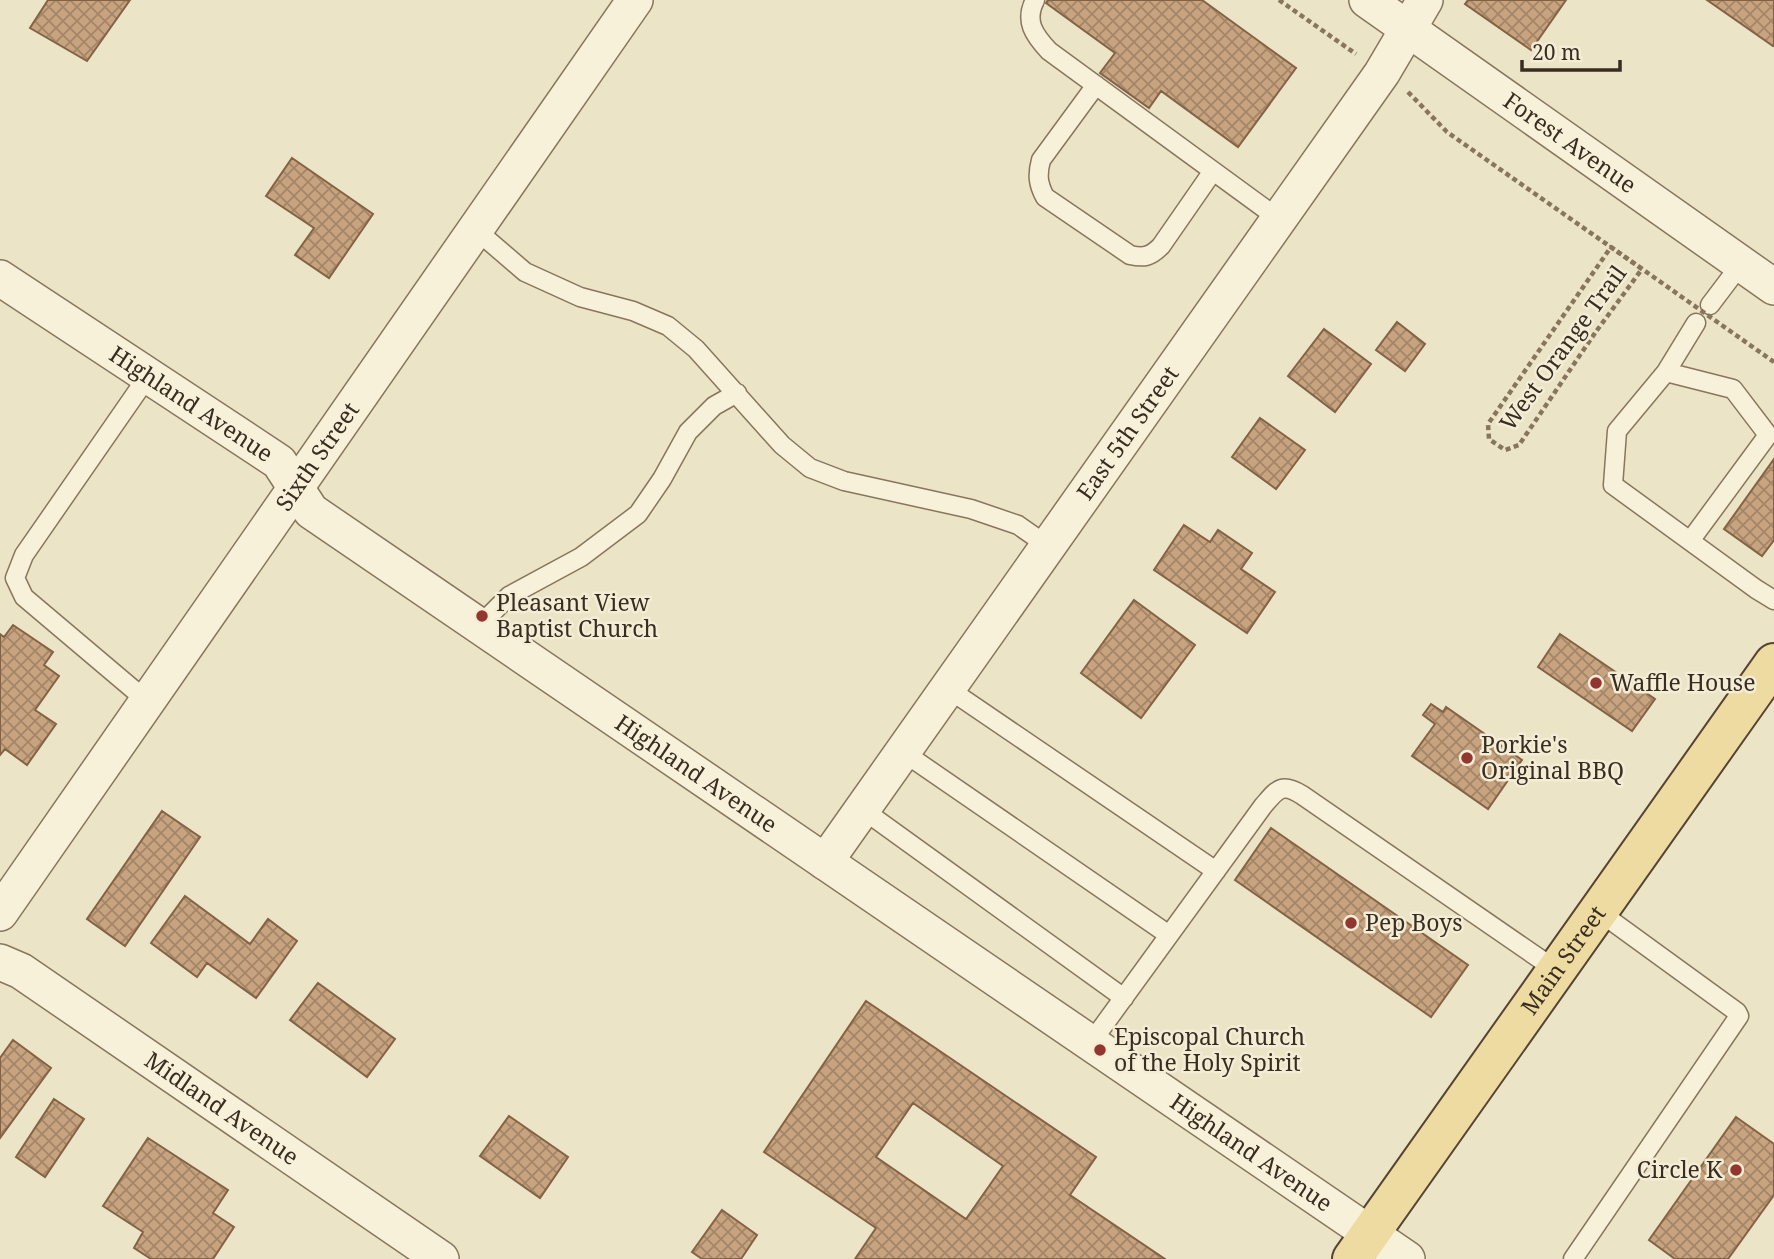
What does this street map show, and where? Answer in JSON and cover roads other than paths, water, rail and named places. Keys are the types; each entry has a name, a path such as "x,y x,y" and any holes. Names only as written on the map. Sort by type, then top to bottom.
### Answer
{"main road":[{"name":"Main Street","path":"1360,1247 1774,663"}],"street":[{"name":"Sixth Street","path":"0,913 635,0"},
{"name":"Forest Avenue","path":"1367,0 1417,15 1774,287"},
{"name":"East 5th Street","path":"825,862 1382,73 1417,15"},
{"name":"Highland Avenue","path":"0,278 279,462 311,511 1090,1044 1360,1247 1406,1259"},
{"name":"Midland Avenue","path":"0,962 21,971 441,1259"}],"lane":[{"path":"1035,0 1030,10 1030,22 1035,37 1049,51 1279,219"},
{"path":"1096,85 1041,160 1037,175 1045,197 1130,254 1143,258 1153,254 1161,246 1213,171"},
{"path":"475,229 525,272 580,297 633,312 667,326 696,349 782,445 810,468 844,481 983,513 1018,525 1048,546"},
{"path":"1710,305 1741,264"},
{"path":"1696,323 1666,372 1618,431 1613,485 1774,600"},
{"path":"1666,372 1733,389 1768,435 1690,541"},
{"path":"147,701 24,597 15,579 24,555 148,376"},
{"path":"479,626 509,596 581,557 638,513 662,479 688,432 714,405 737,393"},
{"path":"947,688 1216,871"},
{"path":"903,752 1169,935"},
{"path":"1090,1044 1273,794 1282,788 1290,787 1556,971"},
{"path":"862,808 1124,998"},
{"path":"1573,1259 1739,1016 1598,911"}],"place":[{"name":"Pleasant View Baptist Church","path":"482,616"},
{"name":"Waffle House","path":"1596,683"},
{"name":"Porkie's Original BBQ","path":"1467,758"},
{"name":"Pep Boys","path":"1351,923"},
{"name":"Episcopal Church of the Holy Spirit","path":"1100,1050"},
{"name":"Circle K","path":"1736,1170"}]}
